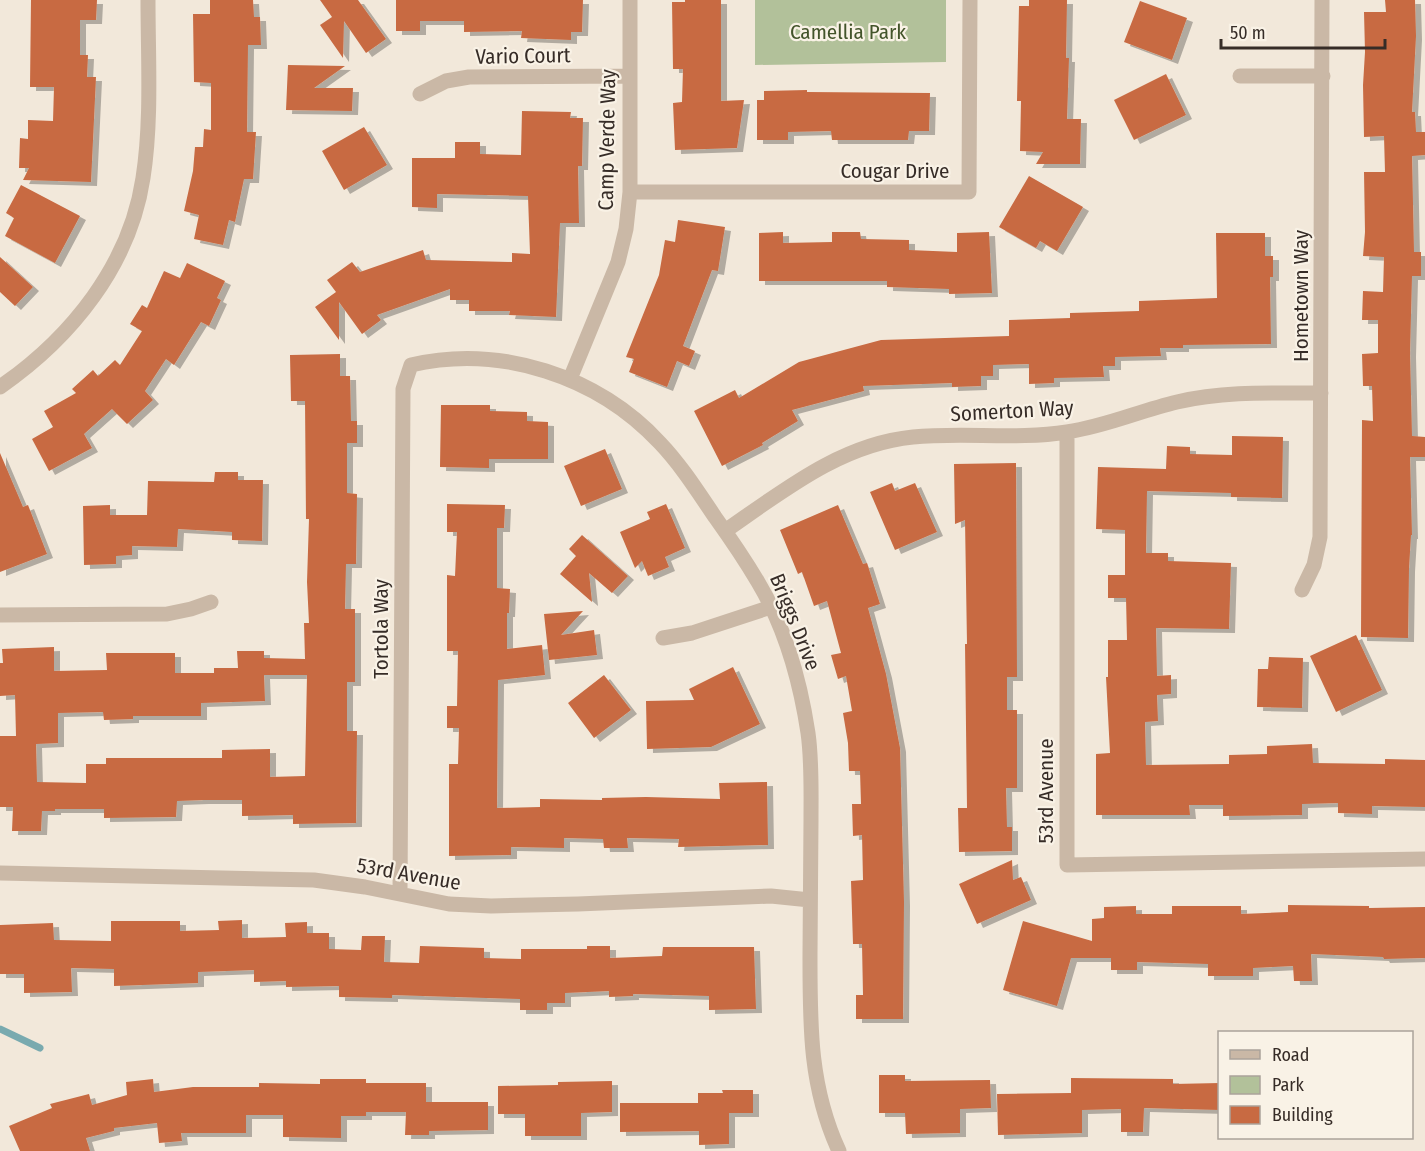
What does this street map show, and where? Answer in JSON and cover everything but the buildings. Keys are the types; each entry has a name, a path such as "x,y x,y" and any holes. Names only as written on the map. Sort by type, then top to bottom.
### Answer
{"street":[{"path":"0,387 38,360 69,329 96,294 114,263 131,223 143,180 148,136 148,0"},
{"name":"Camp Verde Way","path":"570,380 618,262 626,229 630,192 630,0"},
{"name":"Cougar Drive","path":"630,192 969,192 970,0"},
{"name":"Hometown Way","path":"1302,590 1314,565 1320,537 1322,0"},
{"name":"Vario Court","path":"420,94 446,81 469,76 630,76"},
{"path":"1240,76 1323,76"},
{"name":"Briggs Drive","path":"411,365 437,359 481,359 518,363 570,380 599,394 630,415 660,443 683,471 758,582 790,653 803,701 808,736 811,785 810,1028 814,1072 823,1108 839,1151"},
{"name":"Tortola Way","path":"399,894 404,389 411,365"},
{"name":"Somerton Way","path":"724,531 811,472 843,456 876,444 911,437 942,435 1067,432 1109,424 1174,403 1213,395 1321,393"},
{"name":"53rd Avenue","path":"1067,432 1067,865 1425,859"},
{"path":"0,615 167,614 211,602"},
{"path":"663,638 692,633 771,607"},
{"name":"53rd Avenue","path":"0,873 264,877 314,880 449,904 491,906 771,896 810,900"}],"green space":[{"name":"Camellia Park","path":"755,0 946,0 946,62 755,65"}],"waterway":[{"path":"0,1029 40,1048"}]}
